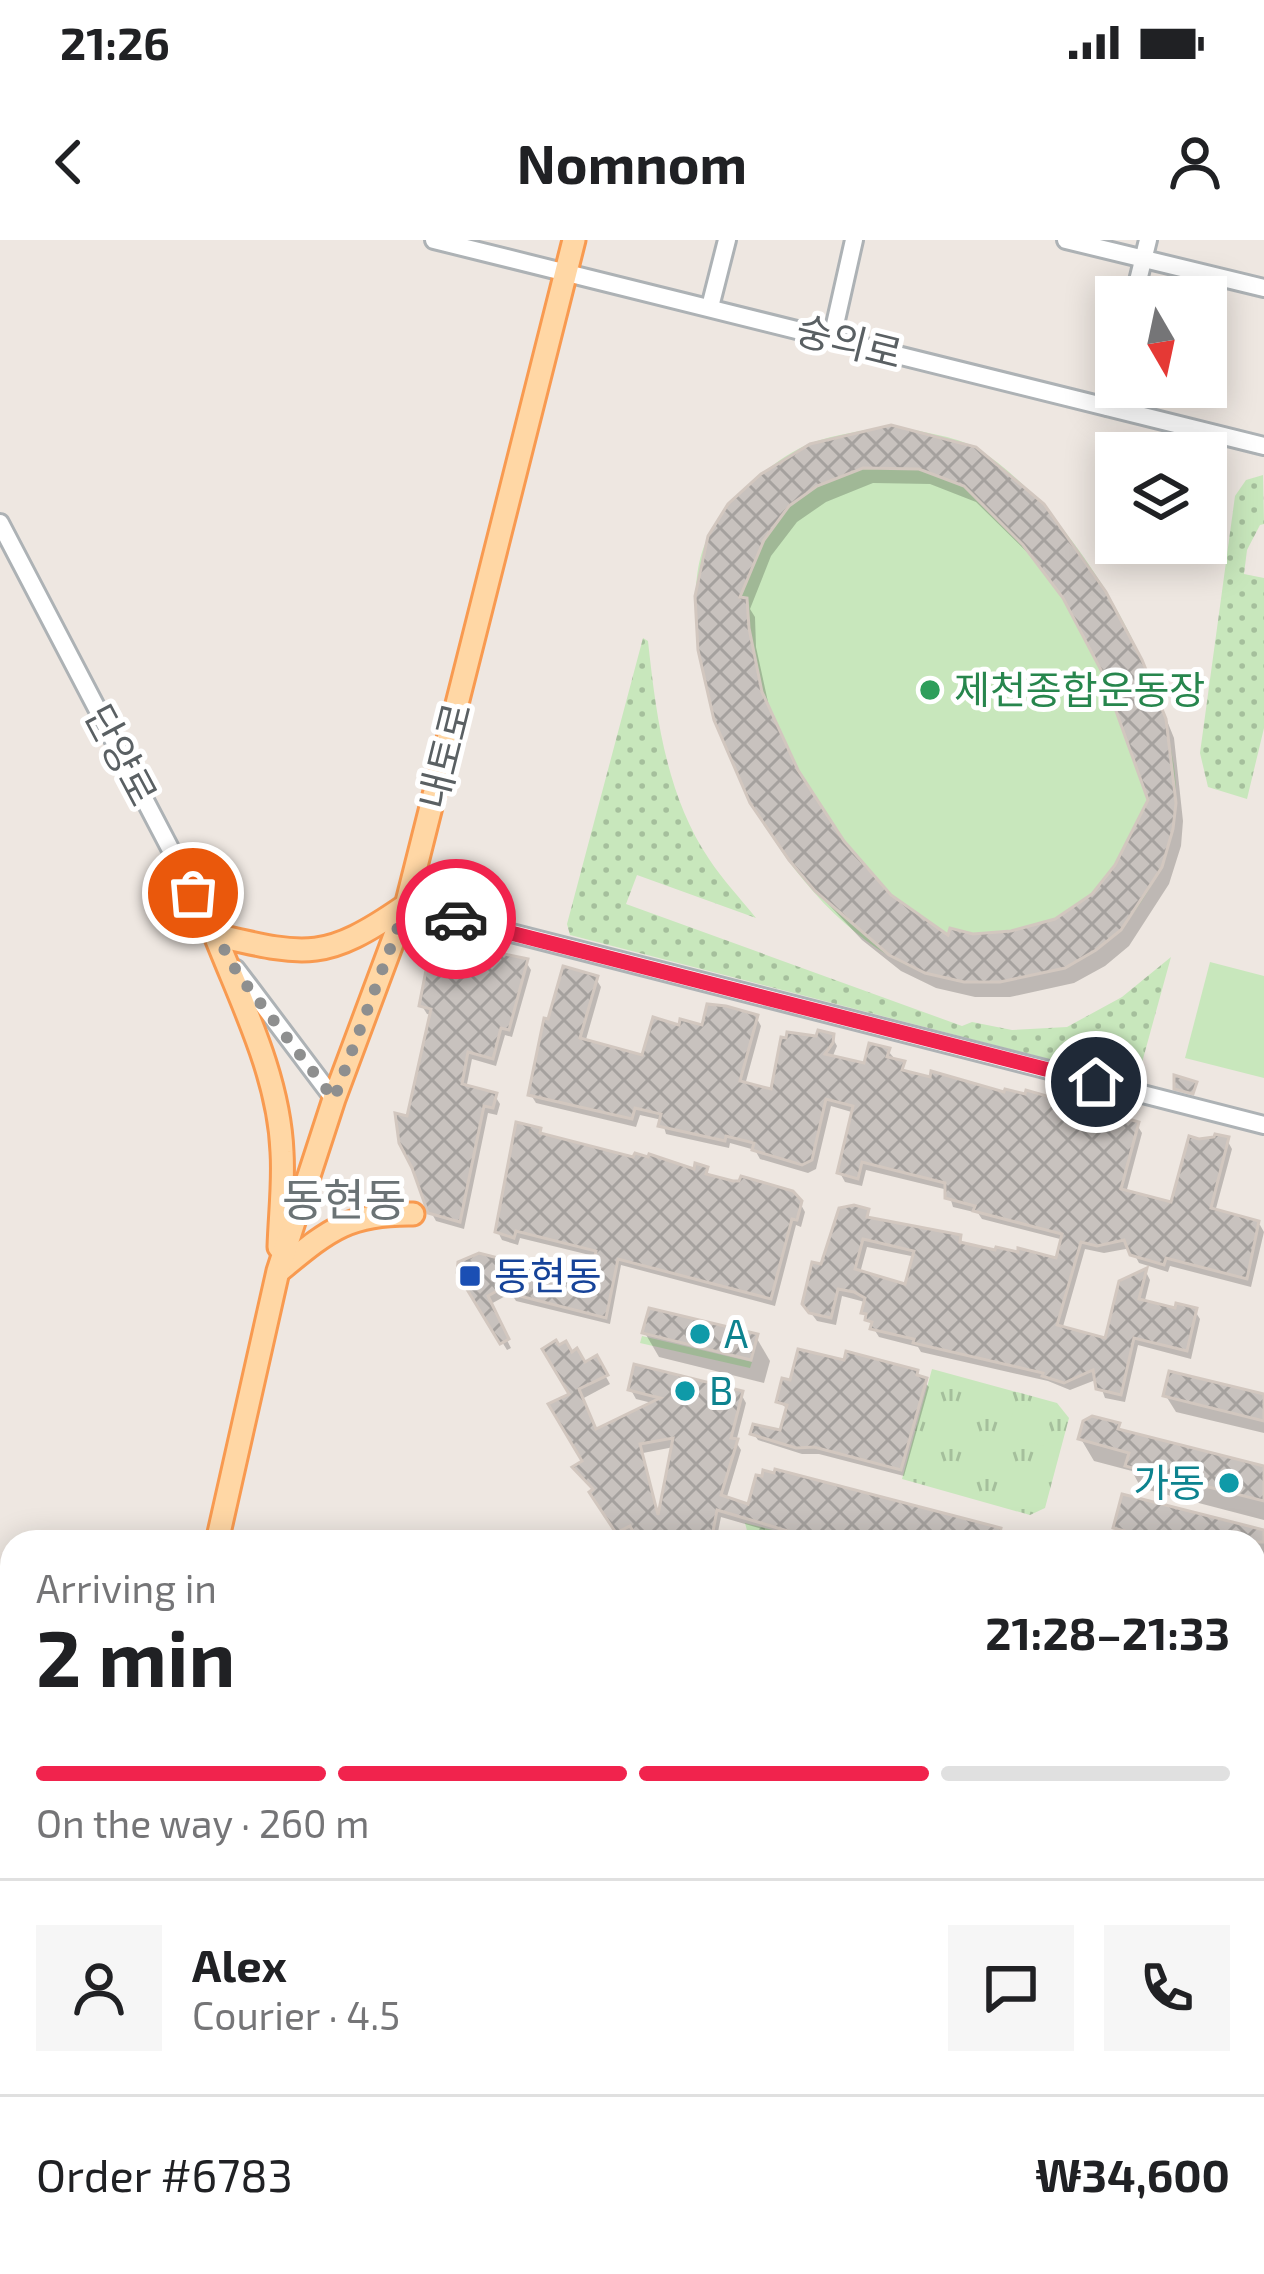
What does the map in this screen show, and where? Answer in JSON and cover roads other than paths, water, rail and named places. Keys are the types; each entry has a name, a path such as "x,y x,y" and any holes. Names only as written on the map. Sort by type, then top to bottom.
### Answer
{"main road":[{"name":"내토로","path":"220,1530 278,1271 334,1099 406,906 574,240"},
{"path":"215,935 309,952 371,929 406,906"},
{"path":"215,935 274,1094 283,1151 278,1271"},
{"path":"278,1271 332,1228 350,1220 374,1214 413,1214"}],"street":[{"name":"숭의로","path":"434,240 1095,404"},
{"path":"710,307 727,240"},
{"path":"832,338 854,240"},
{"path":"1066,240 1264,288"},
{"path":"1139,276 1148,240"},
{"name":"숭의로","path":"1112,408 1264,446"},
{"name":"단양로","path":"3,534 215,935 238,974 334,1099"},
{"path":"406,906 1264,1125"}],"place":[{"name":"제천종합운동장","path":"930,690"},
{"name":"동현동","path":"470,1276"},
{"name":"A","path":"700,1334"},
{"name":"B","path":"685,1391"},
{"name":"가동","path":"1229,1483"}],"district":[{"name":"동현동","path":"344,1200"}]}
